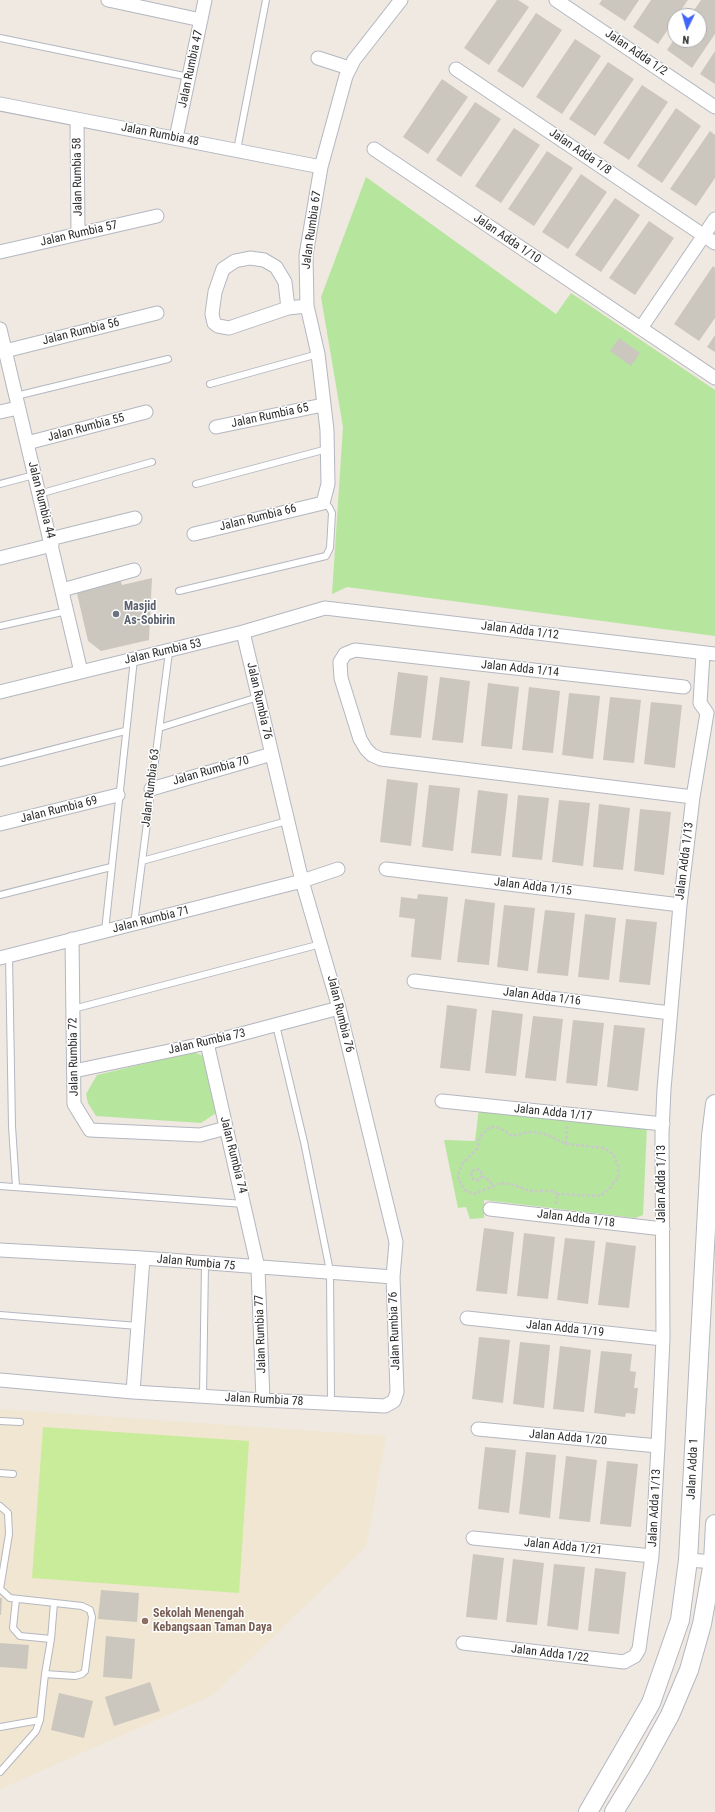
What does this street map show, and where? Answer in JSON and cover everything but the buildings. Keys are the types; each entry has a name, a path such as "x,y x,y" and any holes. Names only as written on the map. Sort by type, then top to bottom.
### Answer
{"street":[{"path":"108,0 201,20"},
{"name":"Jalan Rumbia 47","path":"176,138 205,0"},
{"name":"Jalan Rumbia 67","path":"323,502 328,484 327,430 318,354 307,306 306,259 321,167 349,68 401,0"},
{"name":"Jalan Adda 1/2","path":"556,0 715,107"},
{"path":"318,58 349,68"},
{"name":"Jalan Adda 1/8","path":"456,69 715,243"},
{"name":"Jalan Rumbia 48","path":"0,104 321,167"},
{"name":"Jalan Rumbia 58","path":"77,120 78,234"},
{"name":"Jalan Adda 1/10","path":"374,149 715,378"},
{"name":"Jalan Rumbia 57","path":"0,252 157,216"},
{"path":"641,328 715,219"},
{"path":"288,308 285,282 276,267 264,260 250,258 236,261 223,269 215,292 212,314 214,322 218,326 229,328 288,308 307,306"},
{"name":"Jalan Rumbia 56","path":"4,351 157,313"},
{"name":"Jalan Rumbia 44","path":"0,334 81,672"},
{"path":"0,412 17,402"},
{"name":"Jalan Rumbia 65","path":"216,427 323,405"},
{"name":"Jalan Rumbia 55","path":"27,444 146,412"},
{"name":"Jalan Rumbia 66","path":"194,534 323,502"},
{"path":"0,558 135,518"},
{"path":"62,590 134,570"},
{"name":"Jalan Rumbia 53","path":"0,692 168,652 325,608"},
{"name":"Jalan Adda 1/12","path":"325,608 709,654"},
{"name":"Jalan Rumbia 76","path":"243,632 302,881 322,944 339,1008 396,1242 393,1276 396,1392 394,1401"},
{"name":"Jalan Adda 1/14","path":"684,687 356,650 345,654 340,662 341,678 360,739 372,756 380,759 693,797"},
{"path":"709,654 700,703 711,709"},
{"name":"Jalan Adda 1/13","path":"635,1656 639,1649 652,1556 658,1446 663,1339 663,1124 664,1089 670,1013 680,905 693,797 711,709"},
{"name":"Jalan Rumbia 70","path":"151,789 272,754"},
{"name":"Jalan Rumbia 69","path":"0,824 118,796"},
{"name":"Jalan Rumbia 71","path":"5,956 302,881 338,869"},
{"name":"Jalan Adda 1/15","path":"386,869 680,905"},
{"name":"Jalan Rumbia 72","path":"72,940 74,1104 90,1130 200,1135 226,1128"},
{"name":"Jalan Adda 1/16","path":"414,981 670,1013"},
{"name":"Jalan Rumbia 73","path":"74,1071 207,1043 339,1008"},
{"name":"Jalan Rumbia 74","path":"207,1043 245,1204 258,1268"},
{"name":"Jalan Adda 1/17","path":"442,1101 663,1124"},
{"name":"Jalan Adda 1","path":"588,1812 651,1703 680,1620 688,1560 711,1247 711,1136 715,1104"},
{"name":"Jalan Adda 1/18","path":"490,1209 663,1229"},
{"name":"Jalan Rumbia 75","path":"0,1250 143,1258 258,1268 330,1271 393,1276"},
{"path":"132,1392 143,1258"},
{"name":"Jalan Rumbia 77","path":"258,1268 263,1400"},
{"name":"Jalan Adda 1/19","path":"468,1318 663,1339"},
{"name":"Jalan Rumbia 78","path":"0,1380 132,1392 263,1400 385,1406 394,1401"},
{"name":"Jalan Adda 1/20","path":"478,1429 658,1446"},
{"path":"614,1812 642,1766 670,1714 688,1670 702,1624 714,1562 715,1524"},
{"name":"Jalan Adda 1/21","path":"474,1538 652,1556"},
{"path":"688,1560 714,1562"},
{"name":"Jalan Adda 1/22","path":"463,1643 624,1662 635,1656"}],"lane":[{"path":"237,150 266,0"},
{"path":"0,38 189,77"},
{"path":"210,384 318,354"},
{"path":"17,402 168,359"},
{"path":"196,484 327,450"},
{"path":"39,494 152,462"},
{"path":"0,484 34,475"},
{"path":"180,591 326,556 330,548 332,513 329,507 323,502"},
{"path":"0,626 67,610"},
{"name":"Jalan Rumbia 63","path":"134,924 168,652"},
{"path":"105,931 118,796 134,659"},
{"path":"159,728 258,697"},
{"path":"0,763 125,731"},
{"path":"142,861 287,821"},
{"path":"0,895 111,867"},
{"path":"72,1008 322,944"},
{"path":"5,956 16,1187"},
{"path":"276,1025 304,1142 330,1271 330,1403"},
{"path":"0,1186 245,1204"},
{"path":"203,1396 205,1263"},
{"path":"0,1315 138,1326"},
{"path":"0,1421 20,1422"},
{"path":"0,1473 13,1474"},
{"path":"0,1506 8,1513 9,1534 0,1589 10,1598 82,1606 90,1610 92,1617 87,1660 84,1670 79,1675 45,1674"},
{"path":"16,1599 13,1628 20,1636 51,1639"},
{"path":"0,1772 36,1731 40,1720 45,1674 51,1639 54,1603"},
{"path":"0,1727 40,1720"}],"path":[{"path":"566,1144 568,1114"},
{"path":"492,1126 500,1128 512,1136 529,1132 539,1133 548,1135 566,1144 604,1148 613,1154 618,1165 619,1176 610,1188 600,1196 557,1194 552,1191 530,1191 514,1185 501,1183 492,1186 474,1194 465,1190 458,1179 463,1163 477,1149 480,1137 492,1126"},
{"path":"482,1176 479,1180 474,1180 471,1176 472,1171 476,1169 481,1171 482,1176 489,1180 492,1186"},
{"path":"555,1216 557,1194"}],"shaded area":[{"name":"Sekolah Menengah Kebangsaan Taman Daya","path":"0,1409 386,1436 366,1547 213,1695 0,1789"}],"green space":[{"path":"366,177 556,314 571,293 715,390 715,636 347,587 332,594 343,427 321,297"},
{"path":"193,1052 204,1056 216,1113 201,1123 96,1116 88,1103 86,1094 97,1075"},
{"path":"479,1108 647,1126 643,1215 635,1218 484,1200 484,1218 470,1219 466,1207 458,1208 444,1140 475,1141"},
{"path":"43,1427 249,1441 239,1593 32,1578"}],"place":[{"name":"Masjid As-Sobirin","path":"116,614"},
{"name":"Sekolah Menengah Kebangsaan Taman Daya","path":"145,1621"}]}
